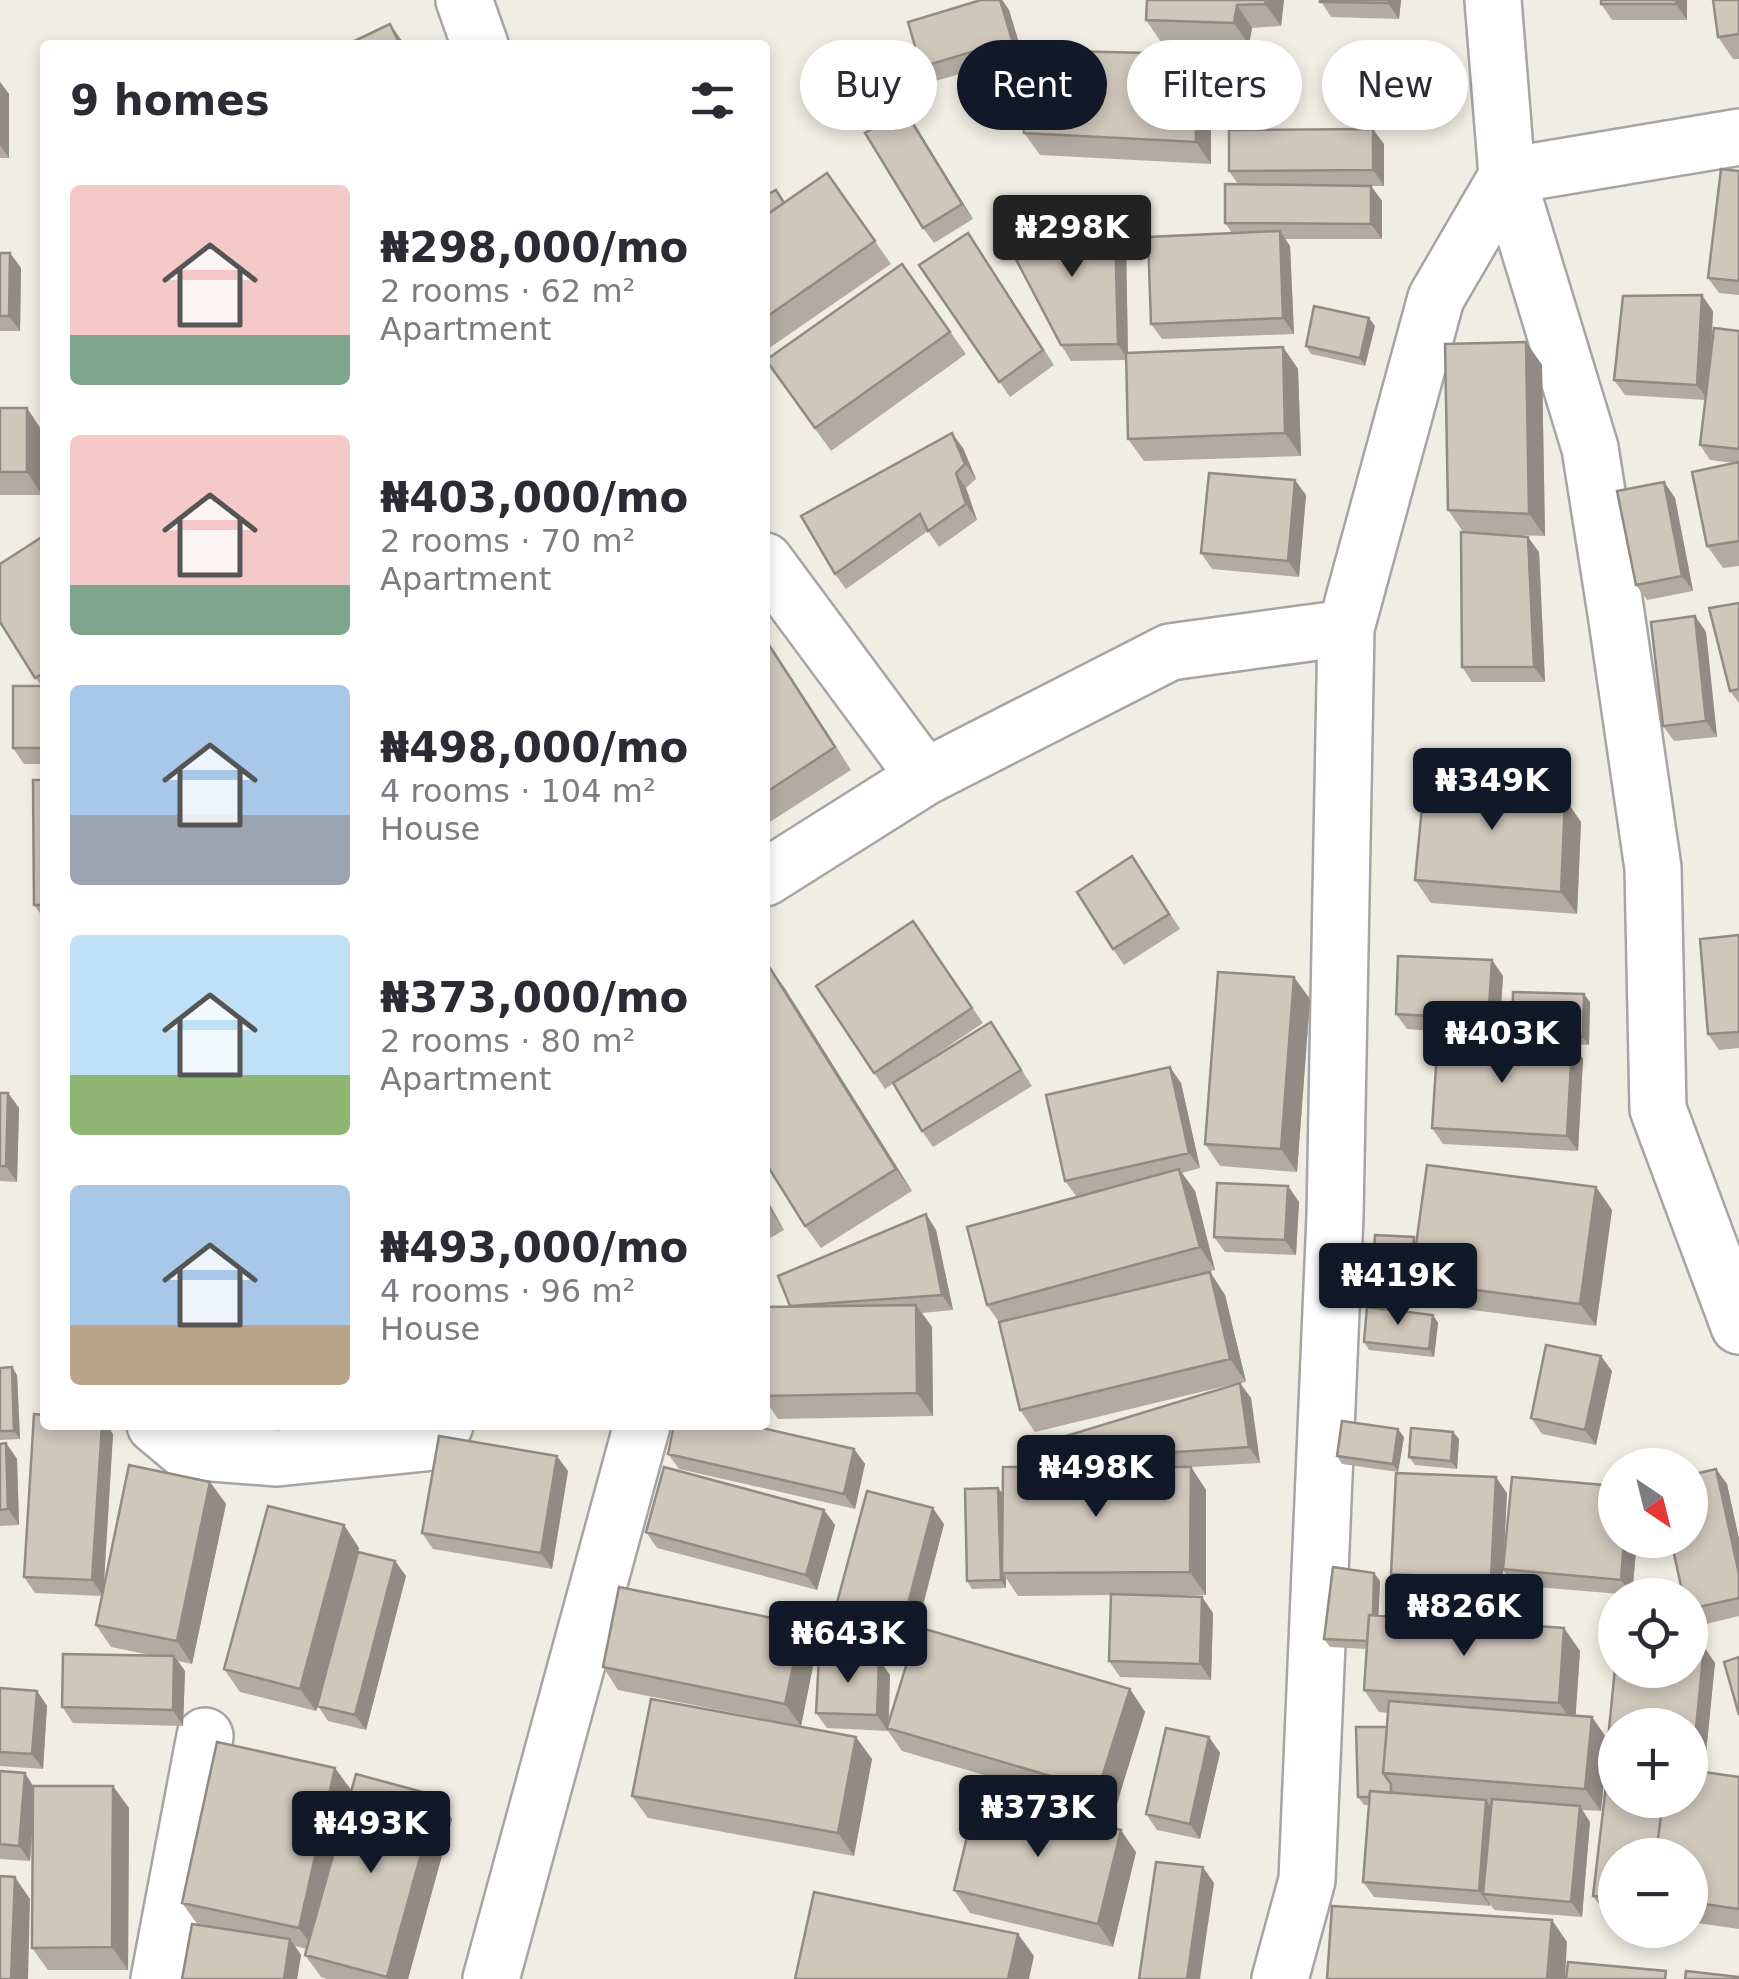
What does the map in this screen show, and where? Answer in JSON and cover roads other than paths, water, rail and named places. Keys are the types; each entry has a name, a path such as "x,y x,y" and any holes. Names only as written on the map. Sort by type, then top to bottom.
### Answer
{"street":[{"path":"464,0 478,40"},
{"path":"1493,0 1507,176 1593,466 1653,868 1658,1109 1739,1326"},
{"path":"1507,176 1739,137"},
{"path":"1280,1979 1308,1880 1335,1216 1346,628 1436,298 1507,176"},
{"path":"770,569 925,777"},
{"path":"770,875 925,777 1170,652 1346,628"},
{"path":"161,1430 186,1451 277,1458 425,1443 439,1430"},
{"path":"491,1979 641,1430"},
{"path":"158,1979 205,1736"}]}
